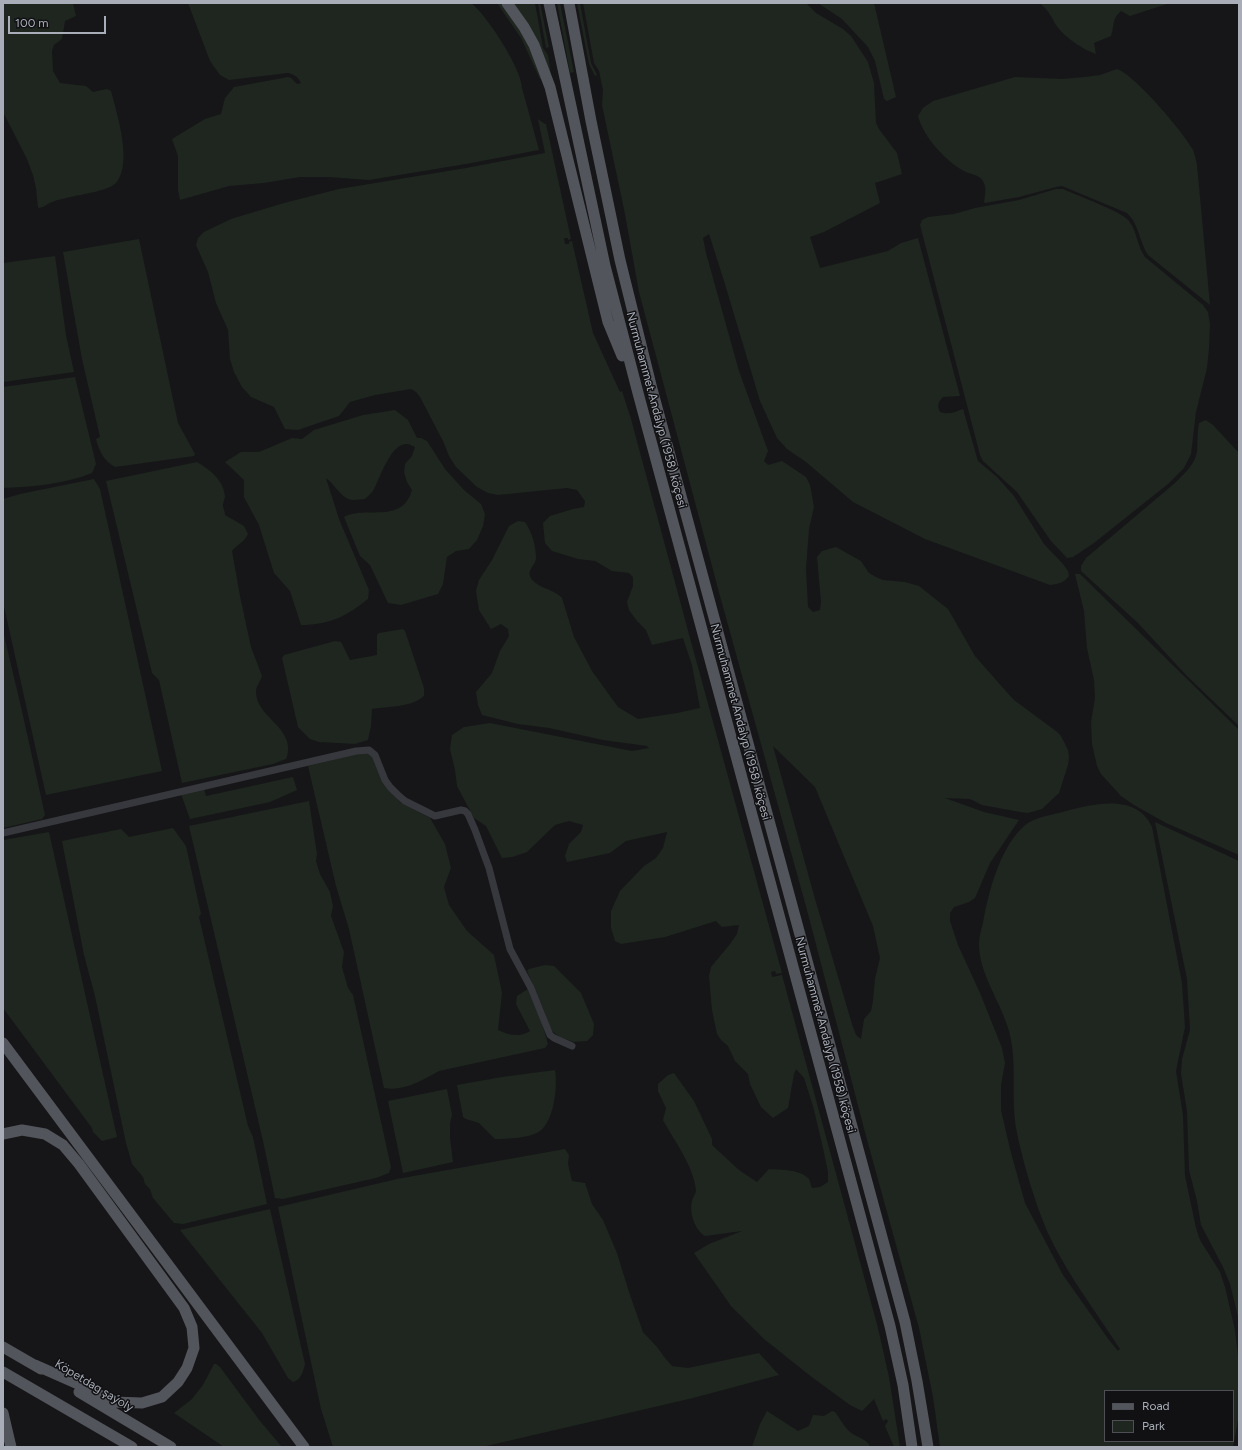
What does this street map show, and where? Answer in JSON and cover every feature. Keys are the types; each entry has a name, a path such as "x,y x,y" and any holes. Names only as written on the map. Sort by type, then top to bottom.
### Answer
{"main road":[{"path":"507,3 528,34 546,74 608,322 638,393"},
{"name":"Nurmuhammet Andalyp (1958) köçesi","path":"549,3 605,266 890,1326 903,1385 912,1447"},
{"name":"Nurmuhammet Andalyp (1958) köçesi","path":"570,3 591,122 630,302 676,480 905,1322 928,1447"},
{"path":"3,1043 304,1447"},
{"path":"3,1134 22,1130 44,1134 63,1145 79,1164 184,1308 192,1327 194,1348 187,1368 178,1382 162,1397 142,1403 113,1402 88,1393"},
{"name":"Köpetdag şaýoly","path":"3,1348 88,1393 171,1447"},
{"path":"3,1372 132,1447"},
{"path":"3,1413 10,1447"}],"street":[{"path":"3,833 356,751 369,750 376,755 385,780 390,787 405,801 435,816 457,810 465,811 468,814 489,868 513,956 531,988 550,1034 554,1038 572,1046"}],"green space":[{"path":"3,3 73,3 76,16 65,21 62,39 54,45 52,51 53,71 60,83 86,86 93,92 107,89 111,91 120,125 123,163 121,174 116,183 108,188 57,200 38,208 33,175 27,159 3,112"},
{"path":"188,3 471,3 494,30 516,68 539,150 369,180 328,177 300,177 264,183 229,186 180,200 178,190 178,156 172,139 205,119 221,114 225,98 234,87 288,77 297,84 301,83 296,76 288,73 229,80 220,75 210,61"},
{"path":"497,3 501,3 508,12 530,48 543,78 540,79 521,38"},
{"path":"513,3 535,3 543,48 548,55 551,75"},
{"path":"538,3 540,3 549,47 546,48"},
{"path":"557,3 560,3 574,72 570,73"},
{"path":"577,3 580,3 591,63 597,75 595,76 589,64"},
{"path":"583,3 806,3 816,13 843,29 851,36 868,62 874,83 876,123 897,153 902,174 875,183 880,203 824,232 810,237 820,268 888,251 901,243 918,238 960,396 943,397 938,404 938,408 940,412 943,413 955,412 963,409 978,461 997,477 1014,496 1044,544 1063,564 1068,571 1069,576 1061,583 1050,585 925,539 853,502 806,462 787,449 777,438 760,401 709,234 703,238 706,253 739,371 768,451 764,461 768,465 782,461 806,477 810,485 814,507 809,529 806,569 808,607 813,612 820,610 821,602 817,557 822,551 836,547 861,561 869,573 876,577 883,580 905,582 919,586 948,609 975,656 1004,689 1014,700 1056,731 1061,736 1068,750 1068,765 1059,793 1042,809 1028,813 982,805 970,799 945,798 984,812 1019,820 990,863 975,898 969,902 954,907 950,913 950,921 958,945 980,993 1002,1048 1005,1063 1001,1085 1001,1110 1025,1203 1063,1275 1118,1351 1120,1349 1054,1246 1042,1219 1023,1158 1017,1133 1014,1107 1012,1043 1005,1020 986,977 980,955 979,941 991,886 1006,849 1013,838 1029,822 1044,816 1097,804 1110,804 1135,808 1145,816 1152,827 1182,983 1185,1027 1176,1071 1183,1115 1185,1176 1196,1228 1200,1240 1220,1272 1235,1330 1239,1364 1239,1414 1234,1442 1234,1390 1104,1390 1104,1442 1234,1442 1233,1447 940,1447 933,1397 919,1328 639,292 625,214 602,105 603,90 599,71 594,63","holes":["773,746 815,787 873,926 880,958 875,979 871,1011 864,1019 861,1039 856,1035 852,1024 815,899"]},
{"path":"818,3 874,3 896,97 887,101 884,99 875,61 868,47 842,19"},
{"path":"1039,3 1170,3 1130,16 1121,11 1114,20 1111,36 1094,43 1096,54 1069,39 1056,25 1047,10"},
{"path":"1117,69 1125,73 1158,105 1180,131 1193,150 1197,165 1210,305 1148,255 1137,227 1127,213 1062,186 1019,197 985,203 985,189 983,181 976,175 962,170 941,153 924,131 918,116 923,108 933,101 1015,77 1062,79 1100,75"},
{"path":"538,119 546,124 571,239 568,240 568,238 564,238 565,244 569,244 569,242 572,241 593,333 620,392 622,391 631,419 782,973 776,974 775,971 771,972 772,977 782,975 878,1328 889,1377 900,1447 894,1447 885,1426 888,1421 886,1419 883,1421 874,1399 862,1411 850,1405 764,1339 731,1306 694,1253 709,1244 742,1231 705,1236 698,1230 691,1211 692,1201 696,1191 694,1181 683,1154 663,1120 666,1108 658,1091 658,1084 668,1075 674,1073 694,1101 712,1139 712,1145 739,1170 757,1182 769,1169 801,1173 809,1179 812,1188 820,1187 828,1182 828,1172 823,1148 813,1106 804,1078 796,1069 788,1108 773,1118 761,1107 750,1084 748,1074 735,1061 728,1046 717,1034 712,1010 709,976 711,967 737,934 739,925 722,927 716,921 665,937 621,944 615,941 611,928 611,911 620,891 644,866 656,858 663,848 667,832 626,841 610,853 567,862 565,856 569,844 581,832 583,825 569,821 555,825 527,852 512,857 502,858 486,826 474,818 457,786 450,749 452,735 464,727 490,723 632,751 649,748 647,746 603,740 549,728 518,724 482,715 478,705 476,692 492,673 500,651 509,636 508,629 501,624 491,629 479,610 476,591 479,580 492,560 509,526 518,521 525,522 530,530 536,553 536,561 530,570 531,578 534,582 554,592 562,598 574,637 592,671 618,707 638,719 700,708 692,665 683,638 652,645 646,630 629,610 627,602 633,586 633,577 629,573 612,571 595,561 578,559 552,551 545,543 543,523 550,516 584,507 585,501 577,490 567,488 498,495 488,493 477,487 456,467 420,397 411,389 375,395 350,402 339,416 298,430 285,429 274,407 251,397 242,387 234,372 230,359 228,330 216,303 208,272 196,245 198,238 204,232 231,219 284,203 339,189 545,153"},
{"path":"1056,189 1063,189 1125,217 1132,225 1142,253 1145,257 1203,305 1208,312 1210,324 1207,368 1196,412 1191,454 1184,468 1168,484 1094,543 1073,557 1067,558 1051,541 1017,492 983,461 980,455 920,225 922,220 928,217 954,214 975,208 1019,200"},
{"path":"139,239 178,423 195,454 194,456 115,467 102,455 96,439 100,437 82,359 63,252"},
{"path":"55,256 66,335 74,372 3,382 3,263"},
{"path":"75,377 96,464 92,473 71,480 37,486 3,488 3,387"},
{"path":"395,410 408,420 417,438 427,441 445,469 464,490 481,504 485,514 483,526 477,540 469,549 456,551 447,557 443,584 438,594 401,605 388,603 370,565 360,556 344,517 353,514 392,511 407,501 412,490 407,482 404,472 405,464 412,456 415,447 407,444 396,448 387,461 373,490 365,499 348,499 326,478 339,519 369,590 368,599 345,615 329,621 311,625 301,625 290,591 274,573 259,525 244,497 244,480 225,462 241,452 259,452 292,438 302,439 314,430 363,415"},
{"path":"1206,420 1213,425 1239,453 1239,726 1186,675 1138,623 1081,571 1081,566 1086,558 1175,483 1189,469 1197,452 1199,423"},
{"path":"197,462 207,468 222,485 225,496 223,505 225,515 244,526 248,534 232,551 251,647 262,676 256,689 257,699 266,714 284,734 288,751 286,759 273,764 182,783 159,680 152,673 106,481"},
{"path":"94,479 100,489 162,771 46,795 3,602 3,499 20,494"},
{"path":"1075,574 1080,574 1239,730 1239,855 1166,823 1134,805 1121,796 1101,774 1097,766 1092,744 1091,722 1095,698 1094,680 1087,648 1084,611"},
{"path":"403,629 405,631 424,688 424,696 406,705 372,709 368,740 355,744 319,742 310,739 298,727 282,658 284,655 335,641 341,642 350,660 377,655 377,635 379,633"},
{"path":"3,631 45,815 42,819 3,828"},
{"path":"368,752 374,756 394,796 400,802 430,818 445,844 451,868 444,887 449,905 467,931 494,955 502,993 498,1030 514,1035 530,1031 516,1004 517,996 528,989 540,1016 548,1044 545,1048 439,1071 406,1087 391,1089 384,1088 349,929 336,886 308,766"},
{"path":"293,777 297,790 270,802 190,819 181,794 204,789 206,796"},
{"path":"309,801 317,854 316,861 320,874 330,892 333,906 331,916 344,952 342,967 348,988 353,995 391,1167 389,1173 376,1178 283,1199 275,1198 189,826"},
{"path":"1155,822 1239,861 1239,1321 1230,1284 1223,1267 1201,1225 1197,1201 1189,1170 1187,1111 1181,1074 1182,1059 1190,1030 1187,979"},
{"path":"173,828 186,846 201,914 199,917 248,1126 253,1137 267,1204 183,1224 174,1223 153,1198 150,1189 145,1184 143,1177 132,1164 126,1143 95,996 84,955 62,841 121,829 129,837"},
{"path":"49,832 117,1137 102,1141 93,1132 92,1128 3,1008 3,840"},
{"path":"545,965 554,966 581,993 594,1024 593,1035 587,1041 574,1042 561,1038 550,1028 527,971 529,969"},
{"path":"555,1070 556,1085 552,1112 549,1120 540,1131 519,1138 495,1139 479,1123 463,1117 457,1085"},
{"path":"447,1089 452,1115 450,1123 450,1138 453,1162 403,1173 388,1101"},
{"path":"565,1149 569,1155 568,1164 572,1181 585,1183 592,1204 603,1220 617,1253 643,1332 672,1366 688,1368 759,1353 779,1375 693,1398 482,1447 333,1447 321,1409 278,1207 397,1179"},
{"path":"270,1209 305,1364 300,1378 293,1382 288,1378 262,1333 180,1230"},
{"path":"214,1364 220,1367 260,1421 282,1447 224,1447 174,1413 192,1399 203,1385"},
{"path":"767,1411 798,1431 809,1426 813,1415 824,1416 832,1411 835,1412 848,1430 862,1438 869,1444 870,1447 752,1447 760,1424"}]}
